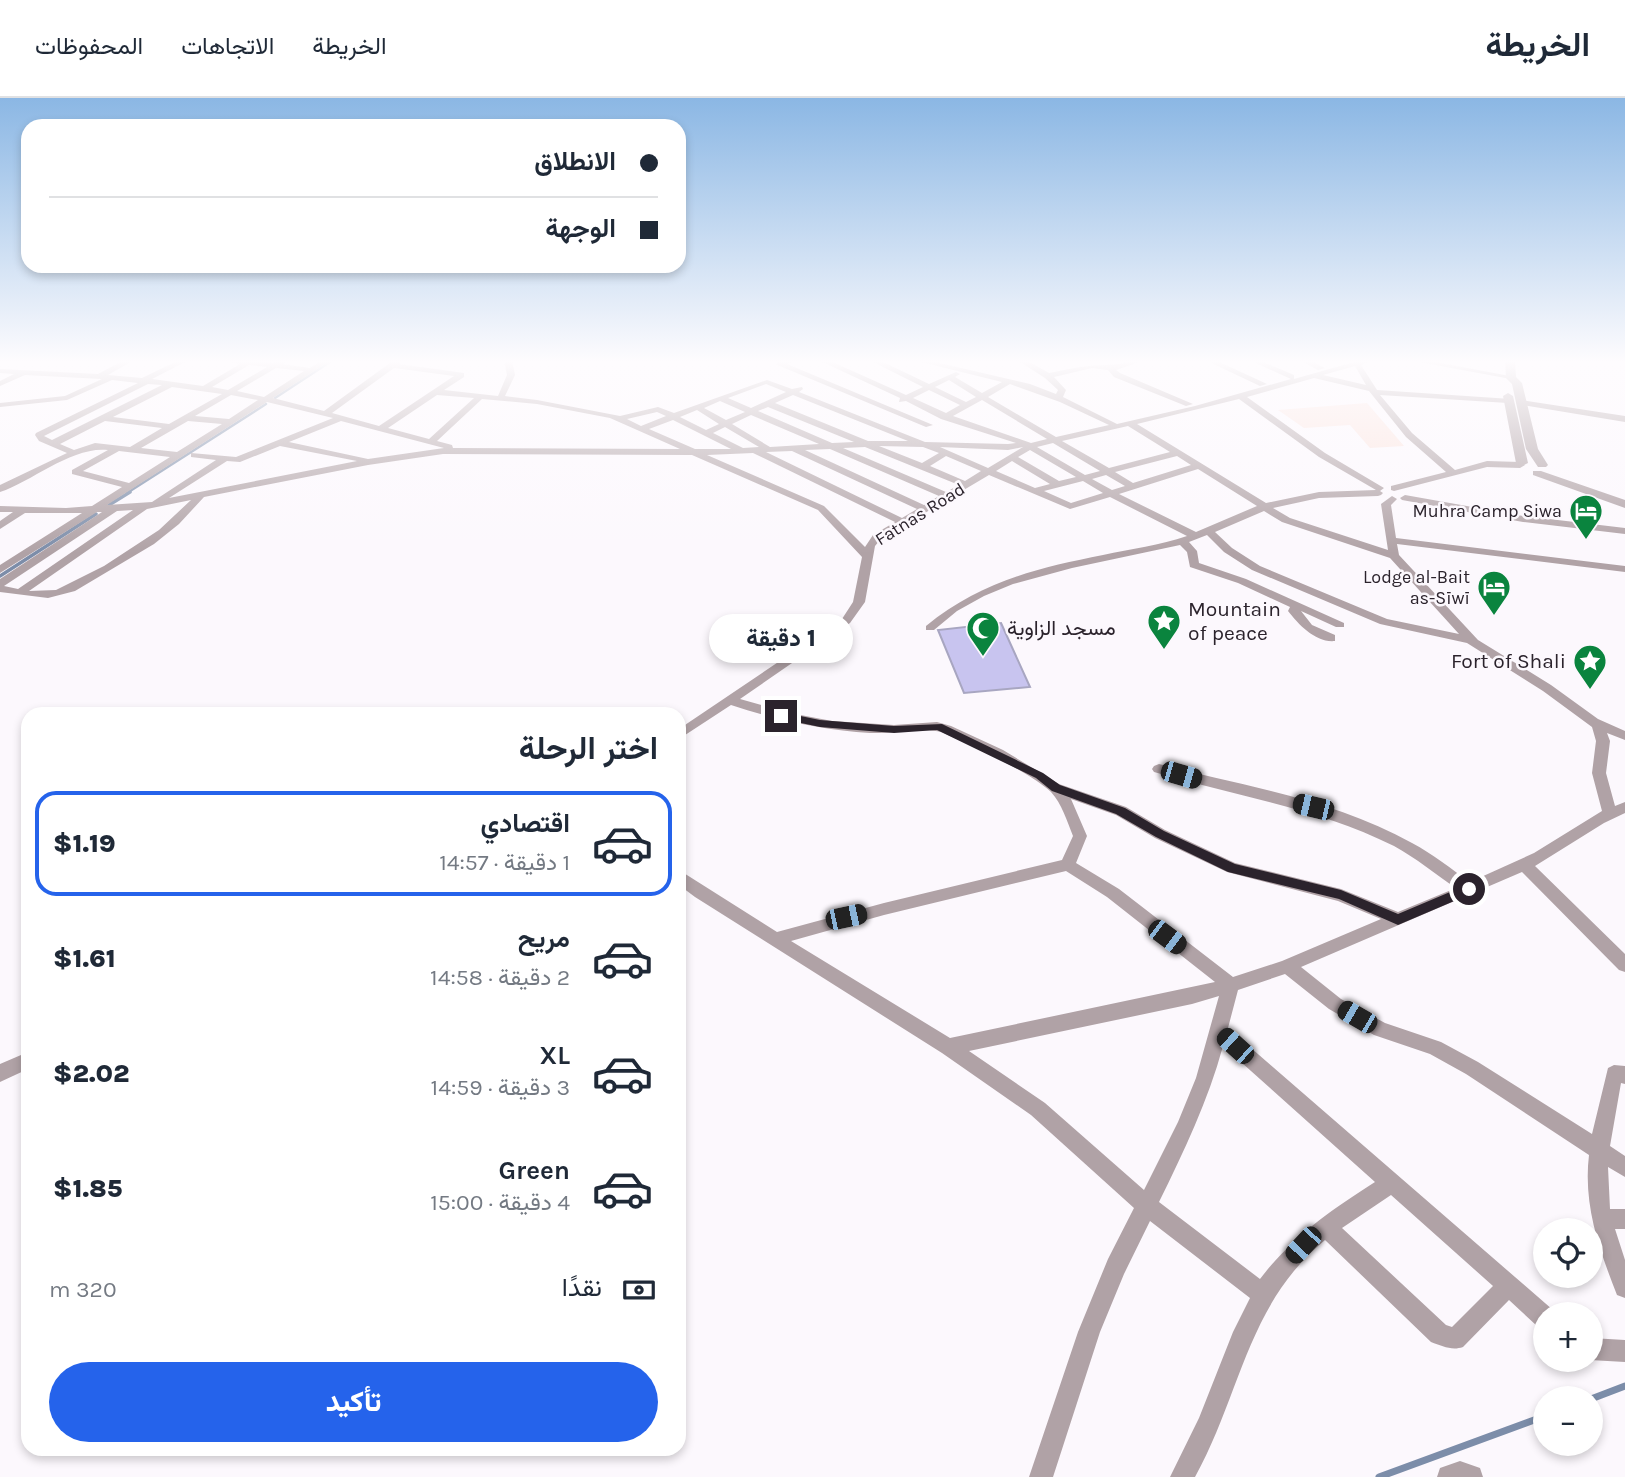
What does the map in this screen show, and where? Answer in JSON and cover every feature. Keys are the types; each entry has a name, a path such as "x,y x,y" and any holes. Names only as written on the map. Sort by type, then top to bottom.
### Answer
{"street":[{"path":"60,424 39,435 42,439 74,453"},
{"path":"52,444 92,424"},
{"path":"152,424 171,427"},
{"path":"133,450 176,424"},
{"path":"0,570 225,424"},
{"path":"0,586 236,424"},
{"path":"194,454 237,460 326,424"},
{"path":"369,424 461,450"},
{"path":"382,428 387,424"},
{"path":"431,442 450,424"},
{"path":"631,424 688,451 903,522"},
{"path":"641,429 653,424"},
{"path":"690,424 743,451"},
{"path":"706,433 725,424"},
{"path":"727,424 769,450"},
{"path":"780,424 947,496"},
{"path":"817,424 967,485"},
{"path":"838,433 856,424"},
{"path":"874,424 905,440"},
{"path":"971,424 1030,445 1112,494 1195,536"},
{"path":"1031,424 1133,487"},
{"path":"1108,424 1127,424"},
{"path":"0,509 94,510 149,505 370,461 461,450 754,451 905,440 926,444 1009,447 1030,445 1117,424"},
{"path":"1131,424 1286,520 1394,556"},
{"path":"1280,424 1378,491"},
{"path":"1398,424 1451,471"},
{"path":"1517,424 1521,464"},
{"path":"1522,424 1533,453 1543,469 1625,503"},
{"path":"808,490 886,452 929,425"},
{"path":"280,443 370,461"},
{"path":"926,444 1070,506 1199,466"},
{"name":"Fatnas Road","path":"686,730 846,621 859,602 872,542 1013,458 1030,445"},
{"path":"0,489 74,453 95,446 177,456"},
{"path":"118,447 75,472 129,486"},
{"path":"792,447 925,509"},
{"path":"754,451 808,490 867,556"},
{"path":"922,467 946,453"},
{"path":"1034,491 1178,453"},
{"path":"1013,458 1057,484"},
{"path":"20,592 149,505 223,460"},
{"path":"1625,496 1543,469 1521,464 1496,463 1451,471 1393,494 1386,508 1394,556 1471,640 1547,688 1598,725 1625,736"},
{"path":"930,628 968,601 1008,584 1076,562 1182,541 1263,507 1317,495 1378,491 1523,519 1625,531"},
{"path":"0,586 20,592 56,594 105,571 162,536 199,497"},
{"path":"0,526 22,511"},
{"path":"1209,531 1227,550 1256,568 1384,622 1471,640"},
{"path":"1390,540 1625,569"},
{"path":"1182,541 1192,551 1194,565 1242,581 1268,597 1340,625"},
{"path":"1296,606 1294,611 1308,627 1331,638"},
{"path":"731,701 761,712 820,723 894,729 938,726 1040,775 1056,788 1070,809 1080,836 1068,865"},
{"path":"948,1046 1192,996 1231,985 1287,966 1524,864 1617,810 1599,773 1602,741 1598,725"},
{"path":"1159,769 1313,807 1341,817 1401,843 1469,889"},
{"path":"1056,788 1121,811 1160,834 1232,868 1341,895 1398,919"},
{"path":"1524,864 1625,965"},
{"path":"775,939 846,917 980,888 1068,865 1113,893 1231,985"},
{"path":"686,881 948,1046 1038,1109 1147,1206 1263,1295"},
{"path":"1287,966 1335,1004 1380,1029 1435,1048 1472,1068 1625,1167"},
{"path":"1041,1477 1090,1332 1116,1267 1186,1127 1205,1078 1231,985"},
{"path":"1217,1030 1533,1308"},
{"path":"0,1073 21,1063"},
{"path":"1601,1218 1597,1148 1612,1077 1614,1074 1625,1075"},
{"path":"1182,1477 1263,1295 1283,1266 1303,1245 1326,1227 1391,1184"},
{"path":"1603,1219 1625,1219"},
{"path":"1326,1227 1439,1334 1447,1338 1455,1339 1508,1286"},
{"path":"1603,1227 1610,1253 1625,1287"},
{"path":"1603,1351 1625,1351"},
{"path":"1449,1477 1460,1473 1471,1477"}],"shaded area":[{"path":"1299,424 1385,424 1404,446 1370,448 1350,425 1304,428"}],"building":[{"name":"مسجد الزاوية","path":"1001,623 1030,687 964,693 938,630"}],"waterway":[{"path":"127,493 234,424"},
{"path":"109,505 130,492"},
{"path":"0,576 96,514"},
{"path":"1603,1394 1625,1386"},
{"path":"1379,1477 1533,1420"}],"place":[{"name":"Muhra Camp Siwa","path":"1586,541"},
{"name":"Lodge al-Bait as-Sīwī","path":"1494,617"},
{"name":"Mountain of peace","path":"1164,651"},
{"name":"مسجد الزاوية","path":"983,658"},
{"name":"Fort of Shali","path":"1590,691"}],"route":[{"path":"781,716 820,723 894,729 938,726 1040,775 1056,788 1121,811 1160,834 1232,868 1341,895 1398,919 1469,889"}]}
